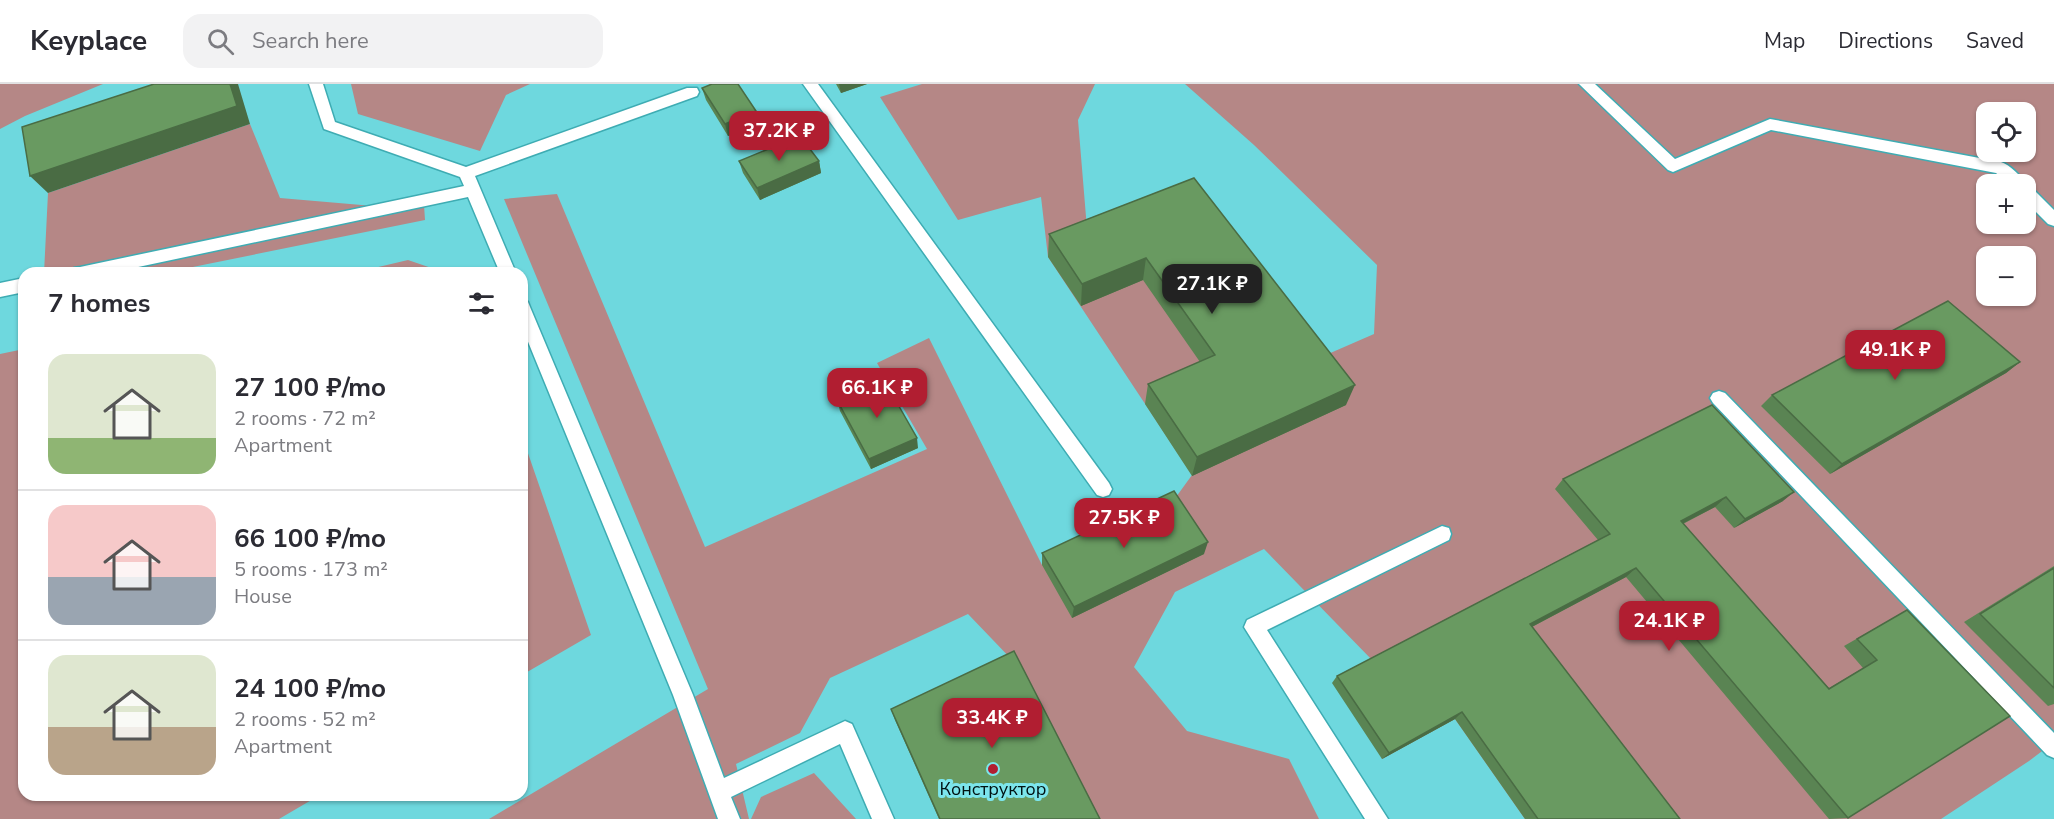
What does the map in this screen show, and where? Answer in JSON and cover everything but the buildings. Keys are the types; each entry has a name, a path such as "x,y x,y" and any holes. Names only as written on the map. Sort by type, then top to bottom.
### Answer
{"lane":[{"path":"316,84 329,125 466,173 692,92"},
{"path":"810,84 1103,489"},
{"path":"1586,84 1673,166 1770,124 2001,168 2007,174"},
{"path":"466,173 506,267"},
{"path":"108,267 474,190"},
{"path":"2036,202 2054,220"},
{"path":"0,290 18,286"},
{"path":"528,322 678,684 729,819"},
{"path":"1719,398 2054,748"},
{"path":"1377,819 1254,627 1442,534"},
{"path":"719,792 845,731 883,819"}],"shaded area":[{"path":"0,84 103,84 25,116 0,129"},
{"path":"351,84 530,84 506,95 480,151 358,114"},
{"path":"922,84 1095,84 1078,120 1088,241 1312,361 1374,334 1377,265 1254,145 1185,84 2054,84 2054,742 1941,819 1525,819 1455,719 1382,759 1373,661 1264,549 1175,592 1134,667 1187,731 1289,759 1319,819 1094,819 1015,663 968,614 830,678 800,733 736,764 749,819 489,819 519,801 528,801 528,796 708,689 504,199 557,194 705,547 927,449 877,363 929,338 1042,565 1171,504 1192,475 1048,257 1041,197 958,220 880,97"},
{"path":"250,124 280,198 385,207 424,205 425,220 193,267 44,267 48,193"},
{"path":"408,260 428,267 378,267"},
{"path":"18,350 18,801 310,801 279,819 0,819 0,354"},
{"path":"528,453 591,635 528,672"},
{"path":"814,773 856,819 751,819 761,797"}],"place":[{"name":"Конструктор","path":"993,769"}]}
